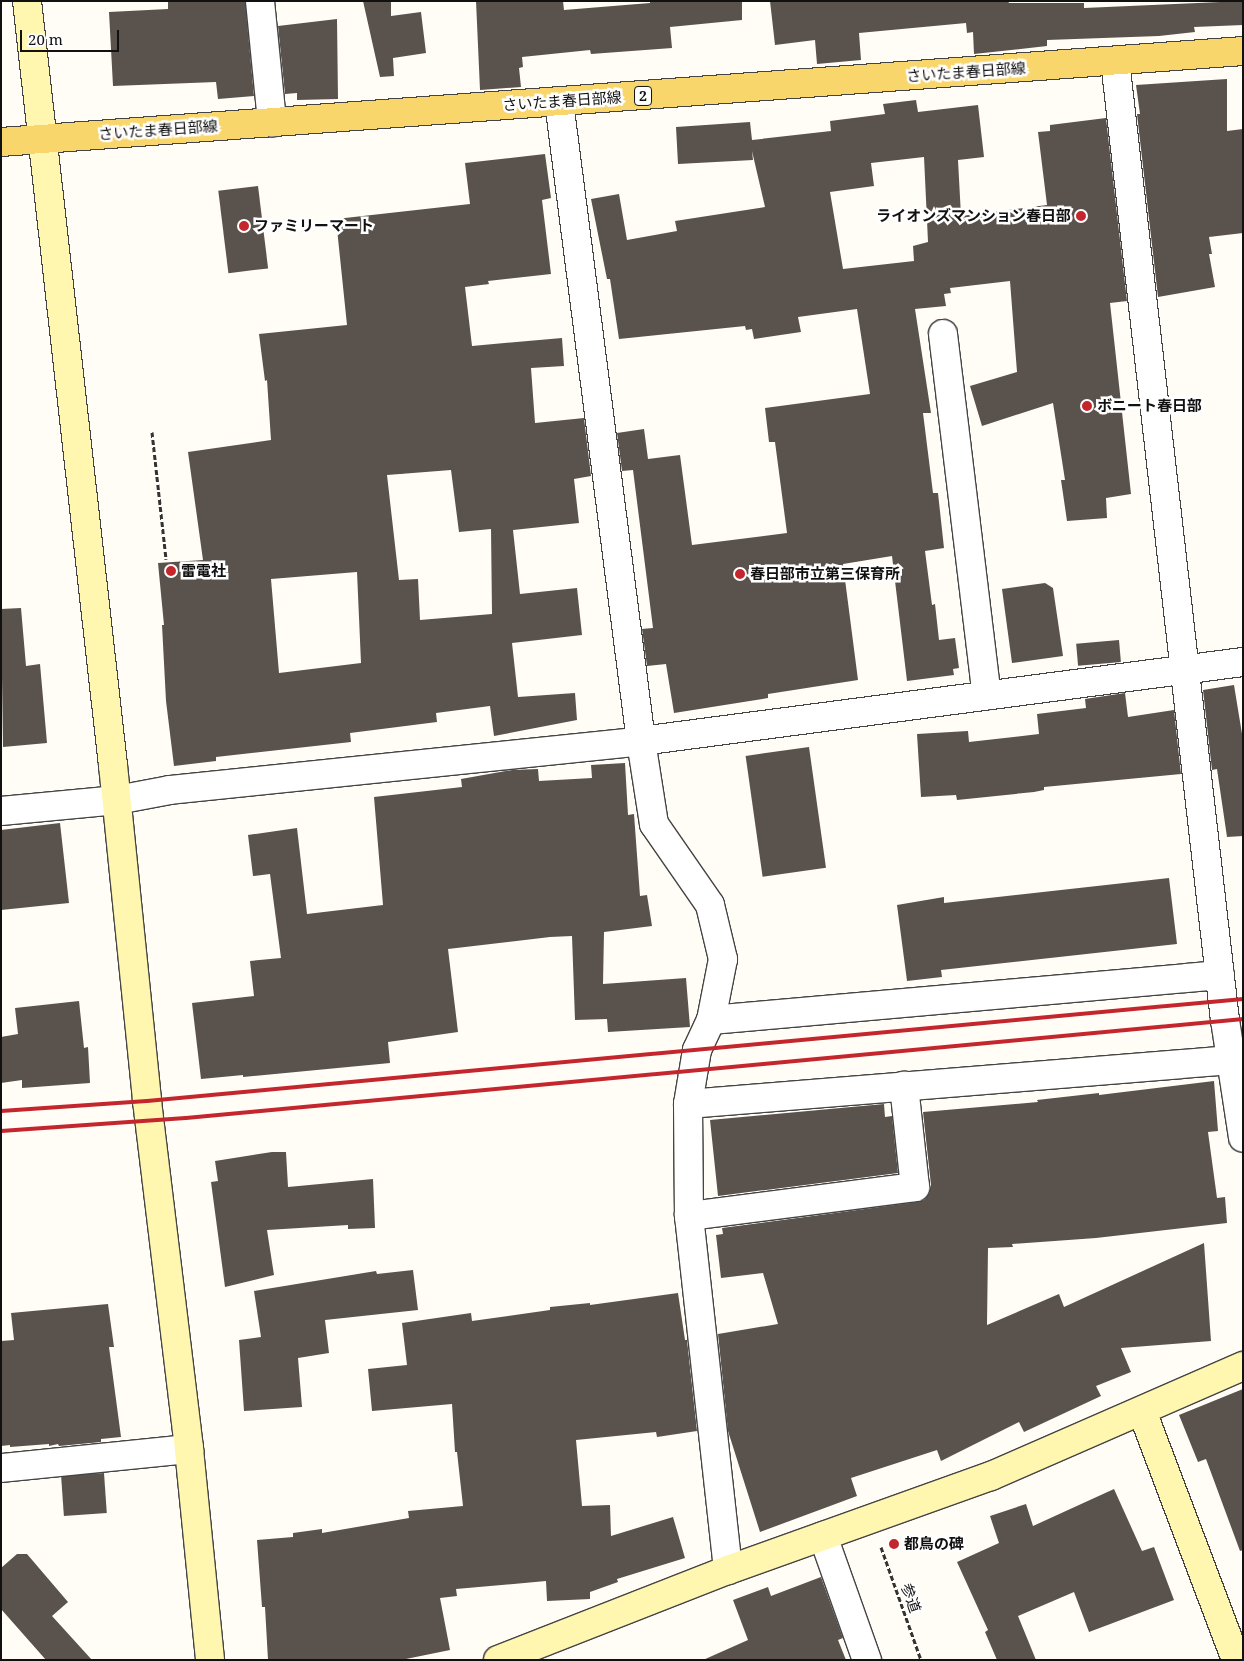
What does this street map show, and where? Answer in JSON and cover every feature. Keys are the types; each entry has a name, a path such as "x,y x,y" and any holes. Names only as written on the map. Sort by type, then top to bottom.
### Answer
{"main road":[{"name":"さいたま春日部線","path":"1,142 1243,51"}],"street":[{"path":"27,1 117,800 147,1101 190,1449 210,1660"},
{"path":"260,1 272,122"},
{"path":"1115,61 1220,975 1243,1138"},
{"path":"559,102 641,741 654,824 710,905 723,959 711,1020 697,1050 688,1104 689,1216 728,1570"},
{"path":"943,334 987,695"},
{"path":"1,811 117,800 170,790 641,741 1243,662"},
{"path":"711,1020 1220,975"},
{"path":"688,1104 1231,1060"},
{"path":"689,1216 915,1188 904,1086"},
{"path":"498,1660 544,1652 728,1570 991,1476 1243,1366"},
{"path":"1142,1411 1236,1660"},
{"path":"1,1468 190,1449"},
{"path":"823,1536 867,1660"}],"path":[{"path":"152,432 166,559"},
{"name":"参道","path":"880,1543 920,1660"}],"building":[{"path":"168,1 245,1 254,96 218,99 216,82 113,86 109,12 168,9"},
{"path":"363,1 391,1 391,16 421,12 426,53 393,58 394,76 380,77"},
{"path":"476,1 563,1 564,10 650,3 650,1 742,1 742,20 670,27 672,48 591,54 590,50 522,57 523,67 519,68 521,87 480,90"},
{"path":"770,1 1008,1 1009,3 1084,3 1084,8 1243,1 1243,25 1194,27 1195,32 1159,36 1047,40 1047,46 974,54 973,32 967,33 966,23 859,33 861,60 817,64 815,40 775,45"},
{"path":"337,19 338,99 297,100 297,93 285,94 278,26"},
{"path":"1227,79 1227,131 1243,129 1243,233 1209,237 1212,254 1209,254 1215,287 1158,297 1137,114 1140,114 1136,85"},
{"path":"916,100 918,112 978,105 984,157 958,160 961,216 1047,205 1038,132 1050,131 1050,125 1106,118 1127,301 1110,303 1131,494 1106,498 1107,518 1067,521 1061,480 1065,480 1053,403 982,426 970,386 1017,372 1010,281 950,288 951,293 944,294 946,306 915,309 931,413 923,413 933,493 938,493 944,548 925,551 932,605 935,604 939,640 955,638 959,668 953,669 954,675 907,681 892,556 843,564 858,680 768,694 768,698 674,713 666,664 647,666 642,629 653,628 633,470 622,471 617,433 644,429 648,459 680,455 692,545 787,533 775,442 769,442 765,408 870,394 857,309 798,317 801,332 754,339 752,329 746,330 745,326 619,339 610,279 607,279 591,199 619,194 627,240 677,231 675,221 765,207 752,151 753,160 678,164 676,127 750,122 752,140 831,131 830,121 885,114 883,104","holes":["924,157 928,242 913,246 914,261 843,269 830,192 874,186 871,163"]},
{"path":"545,154 551,198 542,200 551,274 488,281 489,284 465,287 472,346 562,338 564,366 531,368 535,423 584,418 591,476 574,479 579,523 513,530 520,594 577,588 582,635 512,643 518,697 575,693 577,720 494,736 490,706 436,713 437,722 350,733 351,742 216,757 216,761 174,766 166,701 162,625 164,625 158,563 203,560 188,452 271,440 267,380 265,381 259,334 347,325 336,219 470,204 465,163","holes":["451,470 459,532 491,529 492,614 420,620 418,579 399,580 387,475","357,572 361,663 279,673 271,579"]},
{"path":"258,186 268,268 228,273 218,191"},
{"path":"1045,583 1053,588 1063,656 1012,663 1002,589"},
{"path":"21,608 26,666 40,664 47,743 3,747 1,609"},
{"path":"1119,640 1121,662 1078,666 1076,644"},
{"path":"1234,685 1243,740 1243,836 1227,837 1217,769 1212,770 1203,690"},
{"path":"1125,693 1128,717 1174,710 1181,774 1044,787 1044,790 1034,792 957,800 956,795 921,797 917,734 968,731 969,742 1039,734 1037,714 1086,708 1085,699"},
{"path":"809,747 826,868 763,877 746,756"},
{"path":"625,763 628,815 634,814 640,896 647,895 652,926 604,932 603,984 686,978 690,1027 608,1032 607,1019 575,1020 572,936 550,937 448,949 458,1032 388,1042 390,1063 243,1077 243,1075 201,1079 192,1003 254,996 250,961 281,958 270,874 253,876 248,835 297,828 307,914 383,905 374,797 462,787 461,779 512,770 538,769 539,781 592,778 591,765"},
{"path":"60,823 69,903 1,910 1,830"},
{"path":"1169,878 1177,944 941,970 942,977 907,981 897,905 944,897 944,903"},
{"path":"79,1001 84,1048 88,1047 90,1083 22,1088 22,1080 1,1083 1,1037 18,1034 15,1008"},
{"path":"1214,1081 1218,1131 1208,1132 1217,1198 1225,1197 1227,1223 1096,1238 1012,1244 1013,1247 988,1248 987,1325 1059,1294 1064,1307 1204,1243 1211,1341 1121,1348 1131,1372 1096,1386 1101,1396 1024,1432 1019,1422 941,1461 937,1450 851,1478 857,1496 760,1532 728,1431 718,1334 778,1324 763,1273 721,1278 716,1235 723,1234 722,1228 924,1200 929,1194 931,1185 923,1112 1038,1102 1037,1100 1099,1093 1099,1095"},
{"path":"884,1104 885,1117 892,1116 898,1173 718,1196 710,1120"},
{"path":"272,1152 286,1152 288,1187 373,1179 375,1228 348,1229 348,1225 267,1230 274,1275 225,1287 211,1182 218,1181 215,1161"},
{"path":"413,1270 418,1310 325,1320 329,1353 298,1358 302,1407 244,1411 239,1340 261,1337 254,1291 376,1271 377,1274"},
{"path":"678,1293 685,1340 687,1340 697,1431 657,1437 656,1432 576,1440 582,1506 610,1505 611,1536 673,1517 685,1558 617,1579 618,1582 590,1592 590,1599 547,1601 546,1581 456,1589 457,1596 440,1598 450,1650 401,1660 268,1660 265,1607 262,1607 257,1540 293,1537 293,1533 322,1529 322,1533 409,1518 408,1511 463,1506 457,1452 455,1452 452,1404 372,1411 368,1369 407,1365 402,1323 471,1313 472,1321 550,1310 550,1307 590,1303 590,1305"},
{"path":"108,1304 114,1347 109,1347 121,1437 101,1439 101,1442 59,1446 58,1444 49,1446 49,1444 1,1446 1,1341 14,1340 11,1313"},
{"path":"1243,1389 1243,1550 1240,1551 1206,1459 1198,1462 1179,1415"},
{"path":"104,1473 107,1513 64,1516 61,1476"},
{"path":"1114,1489 1142,1551 1154,1547 1174,1600 1089,1632 1074,1592 1018,1616 1036,1660 997,1660 985,1632 988,1630 957,1562 999,1543 990,1516 1026,1504 1033,1526"},
{"path":"17,1554 27,1554 68,1602 52,1616 92,1660 46,1660 1,1609 1,1568"},
{"path":"821,1577 843,1638 838,1640 846,1660 703,1660 748,1640 733,1600 768,1587 771,1596"}],"railway":[{"path":"1,1111 147,1101 1243,999"},
{"path":"1,1131 186,1118 1243,1019"}],"place":[{"name":"ライオンズマンション春日部","path":"1081,216"},
{"name":"ファミリーマート","path":"244,226"},
{"name":"ボニート春日部","path":"1087,406"},
{"name":"雷電社","path":"171,571"},
{"name":"春日部市立第三保育所","path":"740,574"},
{"name":"都鳥の碑","path":"894,1544"}]}
